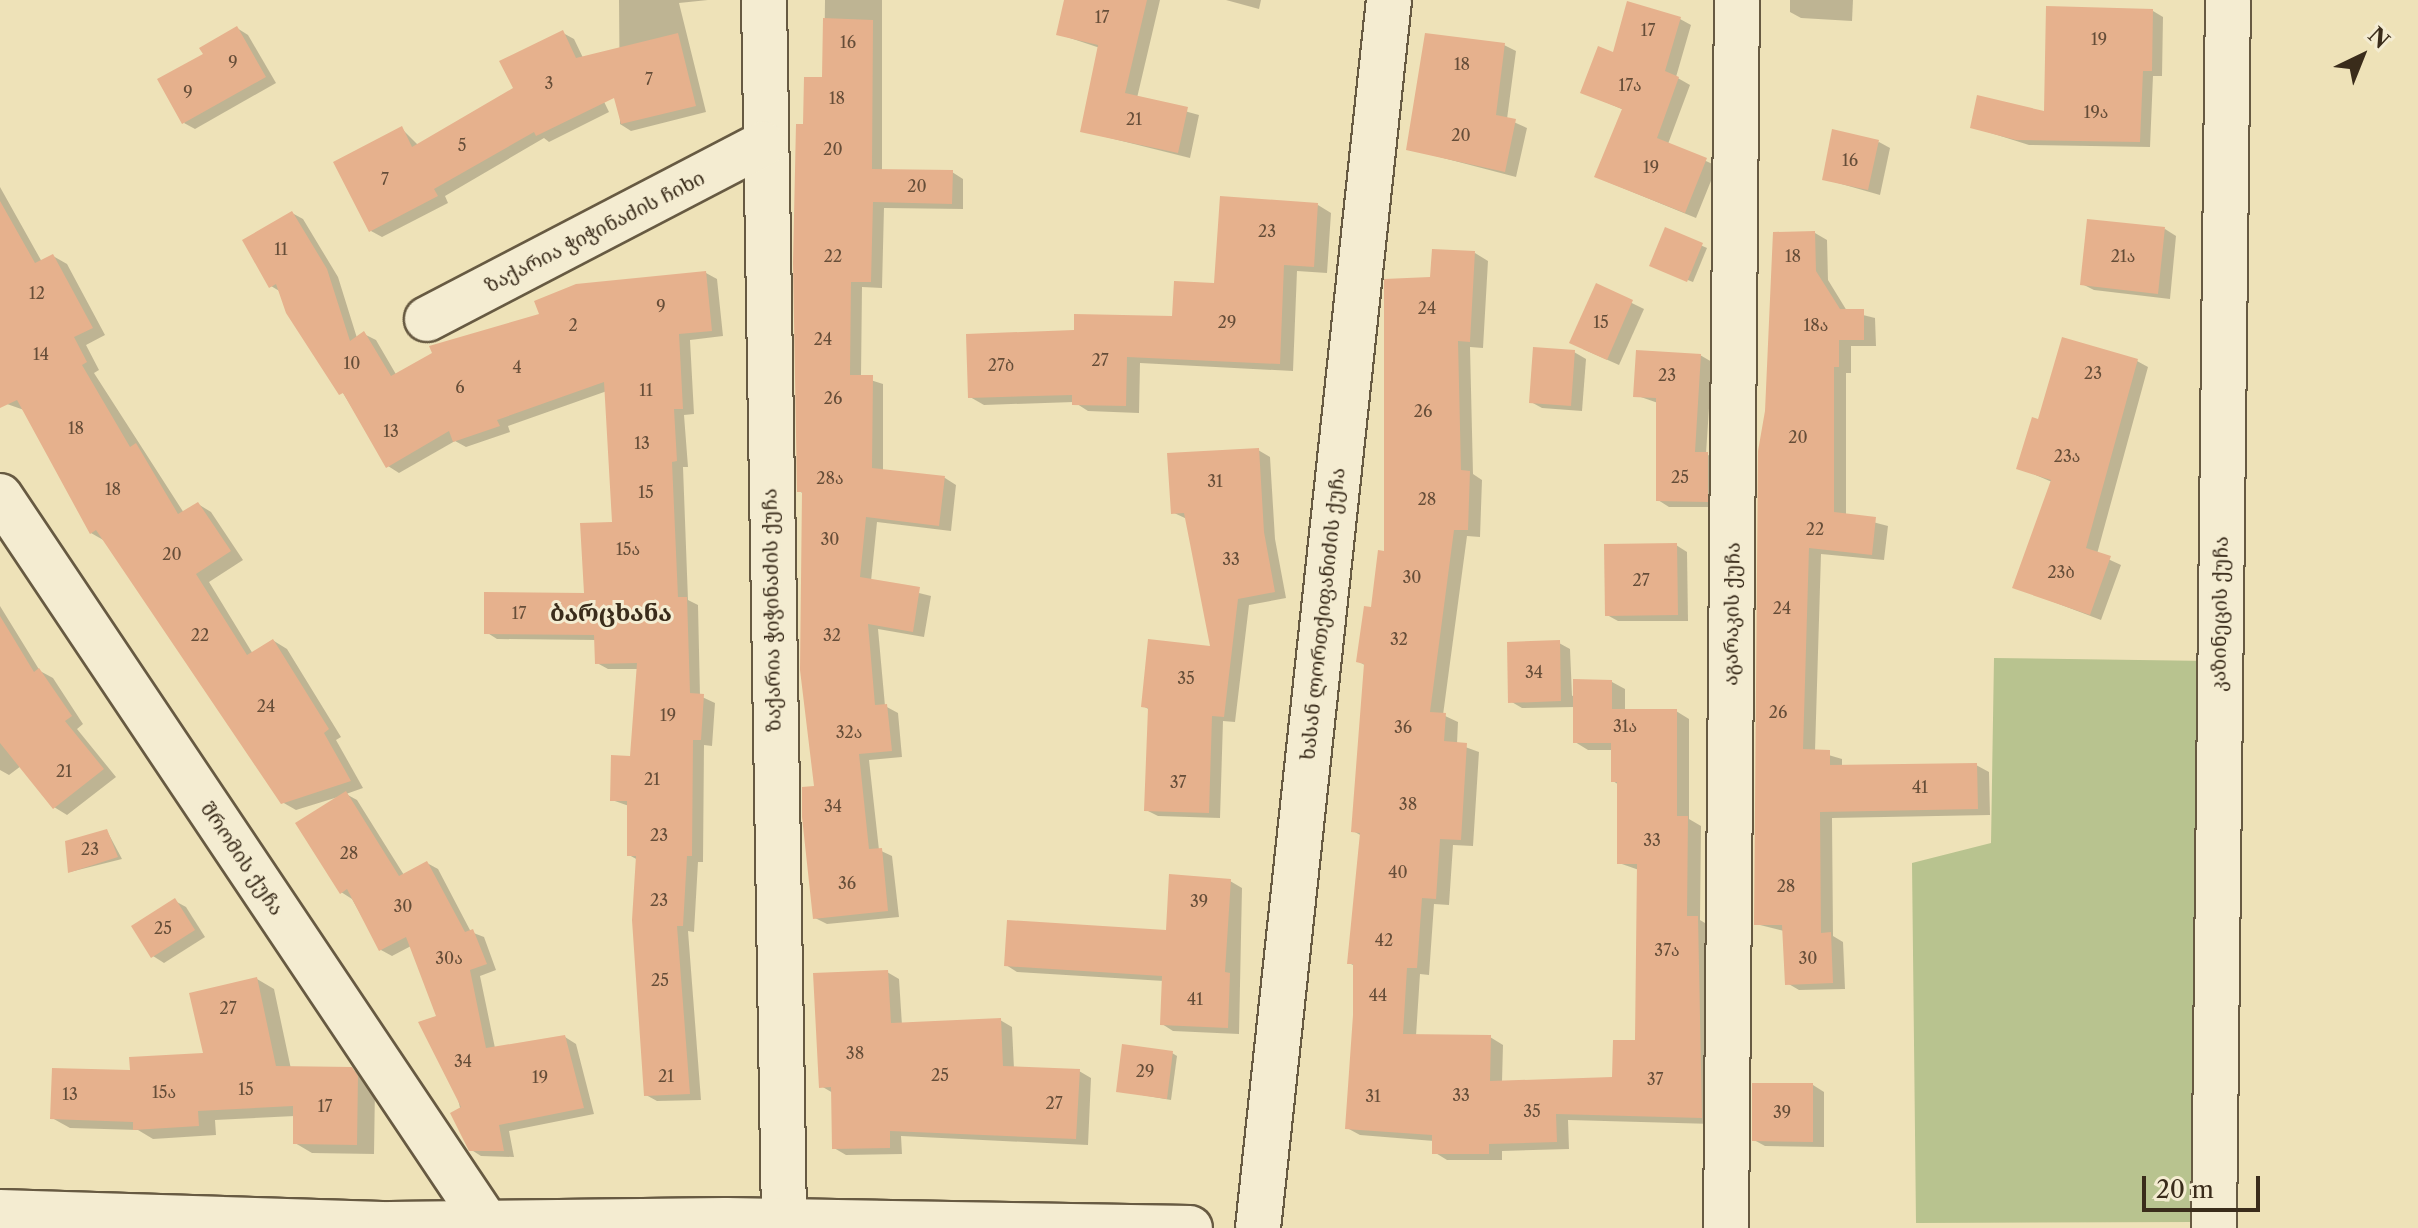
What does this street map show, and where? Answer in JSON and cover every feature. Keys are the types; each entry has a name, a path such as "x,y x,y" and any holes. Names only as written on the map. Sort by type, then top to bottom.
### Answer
{"street":[{"name":"ზაქარია ჭიჭინაძის ქუჩა","path":"764,0 763,144 784,1220"},
{"name":"ხასან ლორთქიფანიძის ქუჩა","path":"1258,1228 1389,0"},
{"name":"აგარაკის ქუჩა","path":"1726,1228 1737,0"},
{"name":"კაზინეცის ქუჩა","path":"2214,1228 2228,0"},
{"name":"ზაქარია ჭიჭინაძის ჩიხი","path":"427,319 763,144"},
{"name":"შრომის ქუჩა","path":"0,496 486,1222"},
{"path":"0,1212 390,1224 726,1224 784,1220 1190,1228"}],"green space":[{"path":"1994,658 2210,661 2194,1222 1916,1223 1912,863 1991,843"}],"building":[{"path":"1064,0 1147,0 1125,93 1188,107 1178,153 1080,132 1098,45 1056,35"},
{"path":"1627,1 1681,17 1665,71 1679,77 1657,138 1707,158 1685,213 1594,177 1622,109 1580,93 1598,46 1613,52"},
{"path":"2046,6 2153,9 2152,71 2143,71 2140,142 2016,140 1970,128 1977,95 2044,111"},
{"path":"823,18 873,20 872,169 953,170 952,204 873,202 871,282 851,282 850,375 873,375 872,468 945,476 939,526 866,517 860,577 920,587 913,632 868,624 875,705 887,704 892,751 859,754 869,849 882,848 888,911 813,919 802,817 802,787 814,786 800,670 802,492 797,492 793,263 796,124 803,124 804,77 822,77"},
{"path":"237,26 266,77 182,124 157,79 203,54 199,48"},
{"path":"563,30 576,58 678,33 696,106 621,124 614,98 536,136 534,132 434,189 438,196 369,232 333,162 402,126 412,147 513,88 499,61"},
{"path":"1425,33 1505,43 1496,115 1516,119 1505,172 1406,150"},
{"path":"1832,129 1879,140 1868,190 1822,180"},
{"path":"1220,196 1318,203 1314,267 1284,265 1280,364 1127,357 1126,406 1072,405 1072,395 968,398 966,334 1074,330 1074,314 1172,316 1174,281 1214,283"},
{"path":"0,201 35,263 53,254 93,328 74,337 87,362 82,365 130,447 136,443 178,514 198,502 231,551 196,574 247,655 273,639 329,729 324,733 351,781 281,804 96,530 90,534 17,400 0,408"},
{"path":"292,211 327,269 350,341 364,331 391,376 432,353 429,346 539,314 534,301 576,284 706,271 712,331 679,334 683,409 674,409 677,461 672,462 678,597 687,597 690,693 704,694 701,740 693,740 692,856 687,856 683,926 677,926 690,1094 644,1096 632,920 636,856 627,856 627,801 610,801 611,755 630,756 637,663 595,664 594,635 484,634 484,592 584,593 580,523 612,522 604,382 497,420 500,426 453,442 449,431 386,468 343,393 339,395 286,313 276,284 269,288 242,240"},
{"path":"2087,219 2165,227 2158,294 2080,285"},
{"path":"1665,227 1703,243 1687,282 1649,266"},
{"path":"1815,231 1816,271 1840,309 1864,309 1864,340 1839,340 1839,367 1834,367 1834,512 1876,517 1872,555 1809,548 1803,749 1830,750 1830,765 1977,763 1978,809 1820,812 1821,933 1831,932 1833,983 1785,985 1782,925 1754,925 1758,451 1765,411 1773,232"},
{"path":"1432,249 1475,251 1470,342 1458,341 1461,470 1470,471 1468,530 1454,530 1430,712 1446,713 1444,741 1467,743 1461,840 1440,839 1436,899 1422,898 1417,968 1407,968 1403,1034 1491,1035 1490,1081 1612,1077 1613,1040 1635,1040 1637,864 1617,864 1617,782 1611,782 1611,743 1573,743 1573,679 1612,680 1612,709 1677,709 1677,816 1688,816 1687,916 1698,916 1702,1118 1556,1114 1557,1142 1489,1144 1489,1154 1432,1154 1432,1135 1345,1129 1353,1015 1353,964 1347,964 1360,833 1351,832 1364,664 1356,662 1364,606 1371,607 1378,550 1384,551 1384,279 1430,277"},
{"path":"1596,283 1633,300 1607,360 1569,343"},
{"path":"2062,337 2138,359 2086,548 2111,556 2090,615 2012,588 2051,480 2016,469 2032,417 2038,419"},
{"path":"1533,347 1575,350 1571,406 1529,403"},
{"path":"1636,350 1701,354 1695,452 1708,452 1708,502 1656,501 1656,398 1633,397"},
{"path":"1259,448 1264,532 1275,592 1238,599 1224,717 1212,716 1209,813 1144,811 1148,708 1141,707 1148,639 1210,646 1184,513 1171,514 1167,453"},
{"path":"1677,543 1678,615 1605,616 1604,544"},
{"path":"0,616 34,672 39,668 72,716 65,721 104,769 53,809 0,743"},
{"path":"1560,640 1561,701 1508,703 1507,642"},
{"path":"346,791 399,876 427,861 465,932 473,929 487,964 470,970 486,1048 565,1035 584,1108 499,1125 504,1151 469,1151 450,1113 461,1107 418,1022 436,1016 406,937 379,951 347,889 340,894 295,823"},
{"path":"107,829 118,857 68,873 65,841"},
{"path":"1169,874 1231,879 1225,972 1230,973 1228,1028 1160,1025 1162,976 1004,966 1007,920 1166,930"},
{"path":"175,898 195,930 151,958 131,926"},
{"path":"888,970 891,1023 1001,1018 1003,1066 1080,1069 1076,1139 890,1131 890,1148 832,1149 831,1087 819,1088 813,973"},
{"path":"257,977 276,1066 352,1067 358,1076 357,1145 293,1144 293,1106 198,1111 199,1126 133,1130 133,1122 50,1119 52,1068 130,1070 129,1057 203,1053 189,993"},
{"path":"1122,1044 1173,1051 1167,1099 1116,1092"},
{"path":"1752,1083 1813,1083 1813,1142 1752,1141"}],"district":[{"name":"ბარცხანა","path":"611,613"}]}
